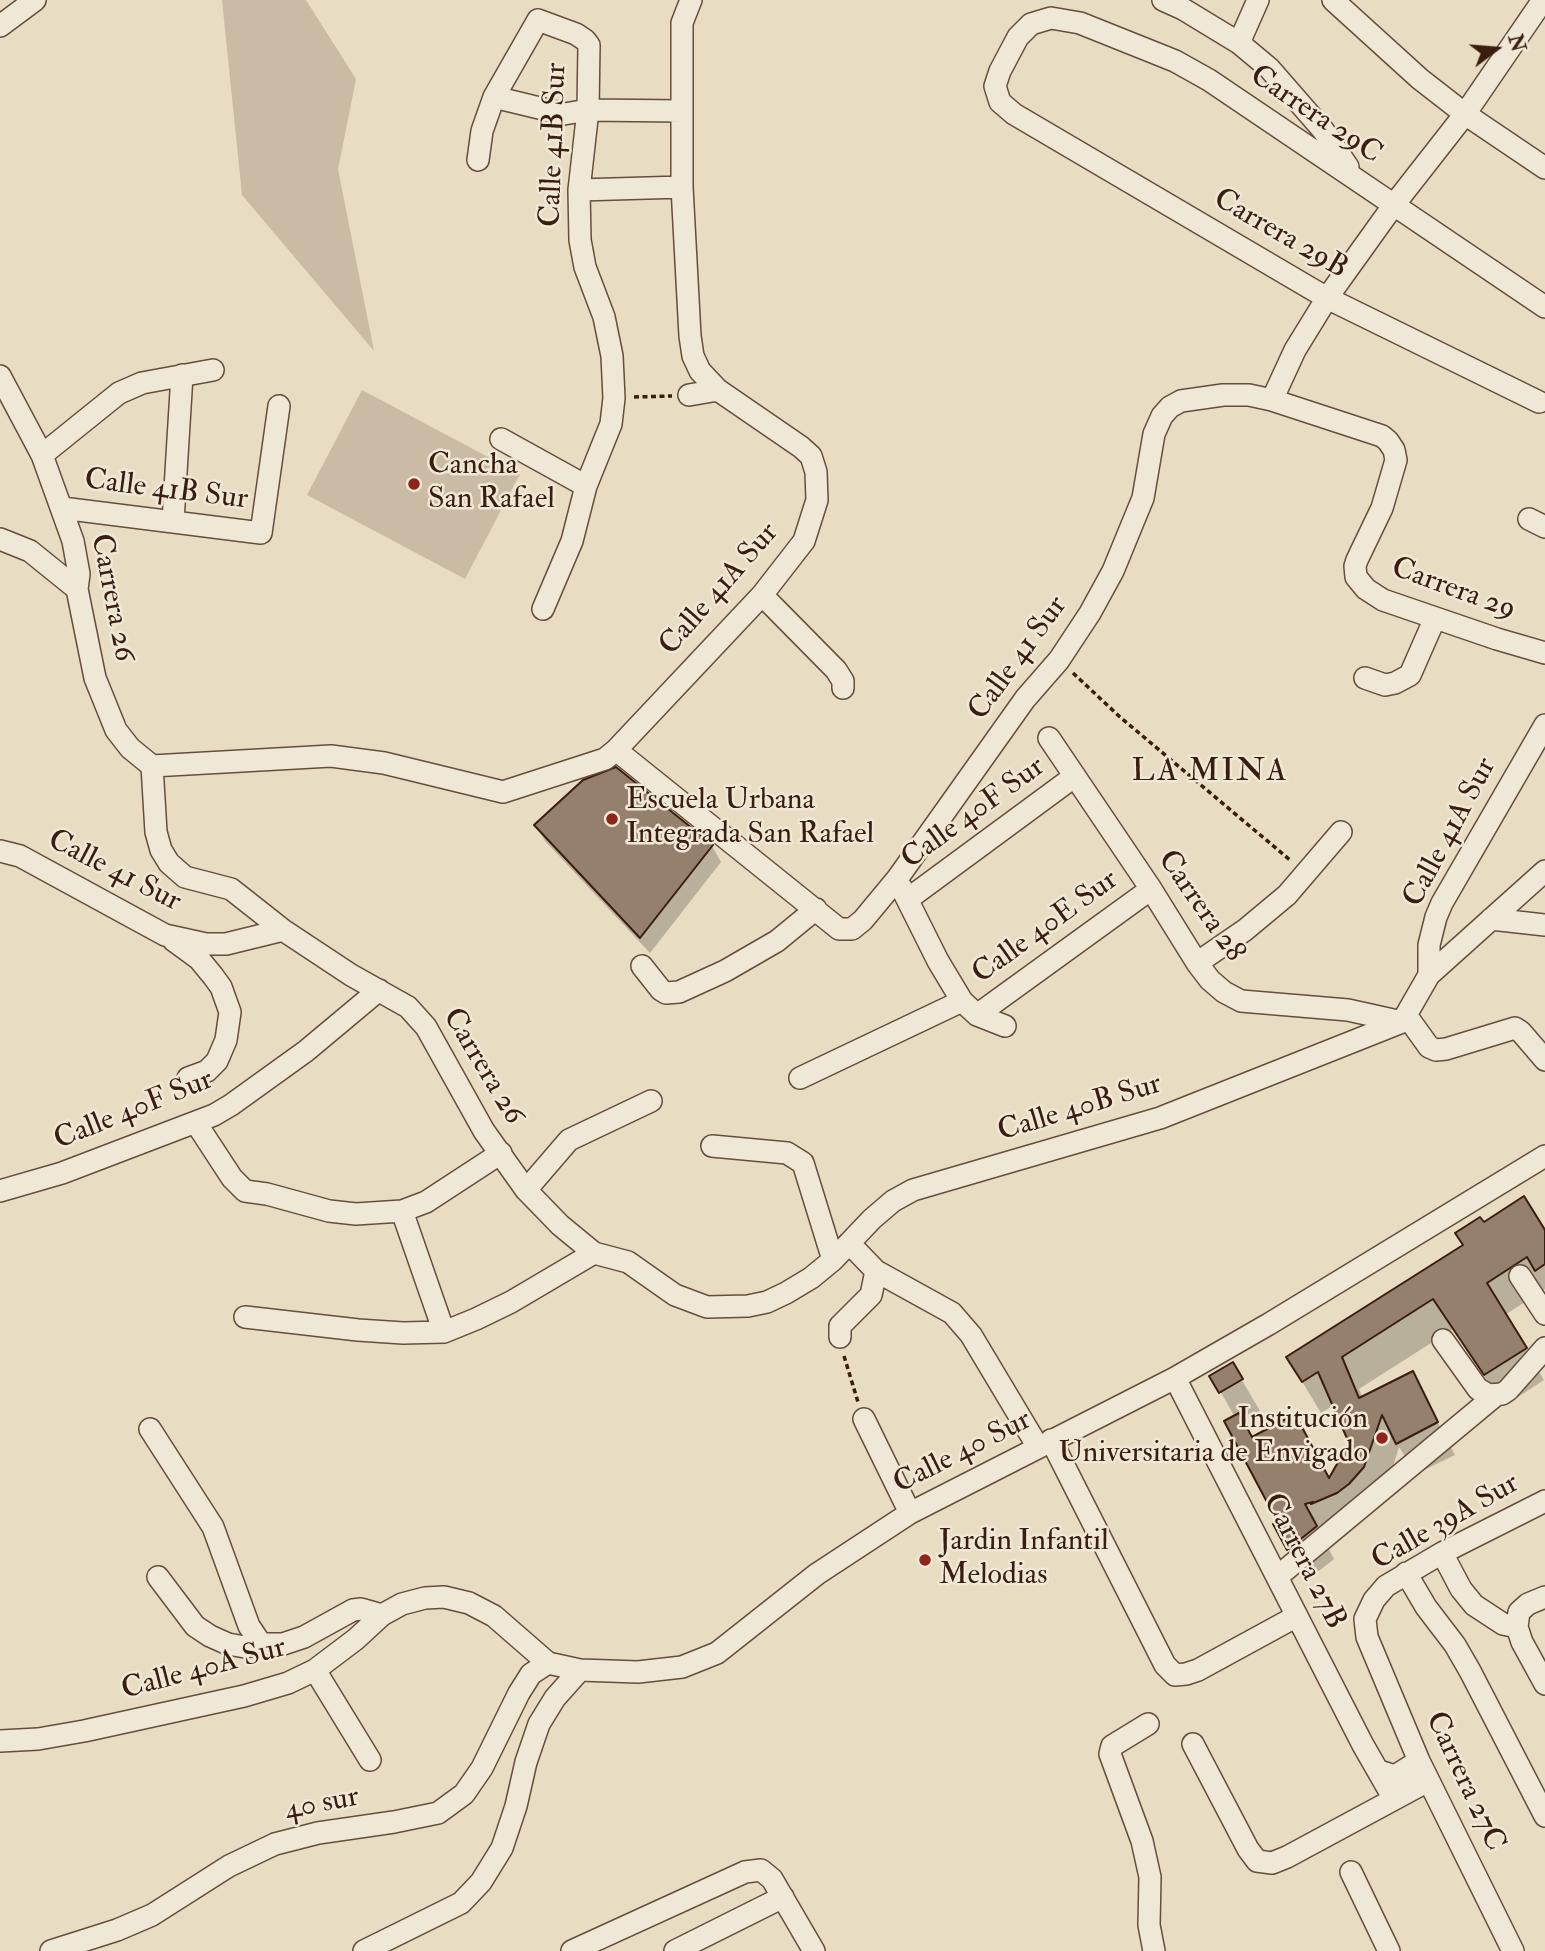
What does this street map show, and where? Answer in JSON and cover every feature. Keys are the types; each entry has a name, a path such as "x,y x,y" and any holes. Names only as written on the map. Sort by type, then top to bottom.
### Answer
{"street":[{"path":"0,26 35,0"},
{"name":"Calle 41A Sur","path":"152,766 331,756 384,763 503,792 605,759 762,596 804,541 817,500 816,472 811,456 718,390 700,371 693,356 682,187 682,23 691,0"},
{"path":"1163,0 1239,43 1269,68 1323,130 1356,179"},
{"path":"1239,43 1258,0"},
{"path":"1333,0 1402,64 1465,114 1545,168"},
{"path":"1272,400 1295,350 1327,298 1542,8"},
{"name":"Calle 41B Sur","path":"478,160 482,131 494,97 537,10 585,40 589,46 588,110 579,190 580,240 585,267 604,317 612,356 614,398 611,425 586,486 572,541 543,609"},
{"name":"Carrera 29C","path":"1000,102 995,86 1000,71 1018,37 1031,24 1051,18 1080,23 1175,61 1209,80 1545,307"},
{"path":"494,97 564,114 588,110 682,111"},
{"name":"Carrera 29B","path":"1000,102 1014,114 1327,298 1539,402"},
{"path":"579,190 682,187"},
{"path":"42,455 119,393 142,383 214,370"},
{"path":"173,521 182,375"},
{"name":"Carrera 26","path":"0,376 42,455 62,508 77,559 79,574 76,589 95,678 116,730 130,748 152,766 156,832 161,850 169,863 185,877 230,889 283,930 351,975 408,1007 426,1027 484,1131 526,1189 560,1225 594,1253 628,1262 675,1295 692,1303 707,1307 748,1306"},
{"path":"689,395 718,390"},
{"name":"Calle 41 Sur","path":"817,909 839,929 852,929 863,920 897,879 1025,699 1059,660 1090,613 1113,571 1143,498 1154,434 1162,416 1170,407 1181,401 1223,395 1249,395 1272,400"},
{"name":"Carrera 29","path":"1272,400 1382,436 1394,450 1396,460 1381,508 1355,566 1356,576 1366,589 1383,600 1545,653"},
{"name":"Calle 41B Sur","path":"62,508 261,533 279,406"},
{"path":"501,439 586,486"},
{"path":"0,539 30,551 76,589"},
{"path":"762,596 836,670 843,681 843,688"},
{"path":"1364,678 1385,685 1410,675 1435,618"},
{"name":"Calle 41A Sur","path":"1429,975 1429,945 1436,917 1545,727"},
{"name":"Carrera 28","path":"1049,738 1210,980 1241,1001 1348,1010 1404,1018"},
{"path":"616,750 817,909 777,941 725,971 679,992 661,990 642,966"},
{"name":"Calle 40F Sur","path":"908,899 1075,776"},
{"path":"1197,963 1245,930 1287,895 1341,832"},
{"name":"Calle 41 Sur","path":"0,852 20,856 165,935 206,944 226,944 283,930"},
{"path":"1545,871 1429,975 1404,1018 1429,1047 1436,1050 1515,1028 1545,1060"},
{"path":"897,879 937,961 969,1008 1005,1027"},
{"name":"Calle 40E Sur","path":"800,1078 969,1008 1151,889"},
{"path":"1491,919 1545,925"},
{"path":"165,935 199,959 220,987 230,1012 226,1040 217,1061 207,1071 188,1078"},
{"name":"Calle 40F Sur","path":"0,1191 62,1173 196,1123 232,1105 296,1059 379,990"},
{"name":"Calle 40B Sur","path":"748,1306 767,1302 811,1278 893,1201 913,1190 1160,1118 1404,1018"},
{"path":"526,1189 569,1140 651,1101"},
{"path":"196,1123 232,1178 245,1191 267,1194 329,1211 356,1214 402,1211 426,1202 501,1153"},
{"path":"712,1146 787,1153 803,1163 833,1260"},
{"name":"Calle 40 Sur","path":"548,1663 580,1670 638,1672 682,1667 717,1653 817,1574 910,1513 1175,1378 1545,1156"},
{"path":"402,1211 444,1332"},
{"path":"849,1243 876,1271 952,1313 971,1335 1044,1444 1165,1665 1175,1675 1198,1670 1297,1616"},
{"path":"245,1317 358,1330 444,1332 511,1302 594,1253"},
{"path":"840,1337 840,1326 844,1320 871,1295 876,1271"},
{"path":"1520,1276 1545,1314"},
{"path":"1443,1340 1478,1389 1489,1395 1496,1395"},
{"path":"1277,1577 1496,1395 1508,1390 1545,1348"},
{"name":"Carrera 27B","path":"1175,1378 1363,1745 1394,1799"},
{"path":"864,1419 910,1513"},
{"path":"150,1429 213,1527 249,1626 261,1644"},
{"name":"Calle 39A Sur","path":"1367,1637 1365,1619 1374,1600 1386,1586 1442,1553 1545,1501"},
{"path":"1442,1553 1461,1589 1474,1605 1503,1624 1517,1627"},
{"path":"1406,1573 1426,1608 1455,1644 1471,1671 1545,1816"},
{"path":"158,1577 195,1626 210,1636 236,1646 270,1646 293,1641 353,1610 361,1609 382,1615"},
{"name":"Calle 40A Sur","path":"0,1741 38,1739 84,1731 244,1696 288,1683 315,1670 382,1615 402,1604 425,1598 444,1597 469,1603 494,1616 548,1663"},
{"path":"1545,1597 1528,1604 1519,1612 1517,1627 1522,1642 1545,1684"},
{"name":"Carrera 27C","path":"1367,1637 1428,1781 1513,1951"},
{"name":"40 sur","path":"51,1951 117,1930 152,1915 229,1866 275,1844 318,1833 438,1813 464,1794 482,1768 531,1674 548,1663"},
{"path":"315,1670 370,1760"},
{"path":"364,1951 461,1903 481,1882 502,1848 539,1724 555,1698 580,1670"},
{"path":"1148,1724 1112,1746 1110,1754 1142,1841 1150,1877 1149,1925 1154,1951"},
{"path":"1193,1744 1257,1861 1272,1863 1287,1857 1428,1781"},
{"path":"1379,1771 1395,1776 1419,1761"},
{"path":"572,1951 746,1872 761,1870 772,1879 814,1951"},
{"path":"1351,1872 1389,1951"},
{"path":"675,1951 783,1897"}],"path":[{"path":"614,398 689,395"},
{"path":"1059,660 1120,717 1306,874"},
{"path":"840,1337 864,1419"}],"shaded area":[{"path":"222,0 306,0 356,79 338,169 374,351 242,195"},
{"name":"Cancha San Rafael","path":"362,390 520,474 465,579 307,495"}],"building":[{"name":"Escuela Urbana Integrada San Rafael","path":"616,767 713,845 640,938 534,825 583,780"},
{"path":"1524,1196 1545,1230 1545,1264 1535,1271 1527,1257 1487,1283 1527,1348 1484,1375 1433,1299 1342,1357 1359,1398 1413,1371 1438,1422 1396,1444 1382,1415 1364,1467 1337,1493 1305,1504 1317,1526 1287,1550 1273,1524 1277,1521 1224,1421 1239,1413 1252,1437 1295,1414 1329,1478 1349,1443 1318,1372 1302,1382 1286,1357 1463,1245 1455,1233 1480,1217 1484,1222"},
{"path":"1233,1362 1243,1379 1219,1393 1209,1376"}],"place":[{"name":"Cancha San Rafael","path":"414,484"},
{"name":"Escuela Urbana Integrada San Rafael","path":"612,819"},
{"name":"Institución Universitaria de Envigado","path":"1382,1438"},
{"name":"Jardin Infantil Melodias","path":"925,1560"}],"district":[{"name":"LA MINA","path":"1210,773"}]}
